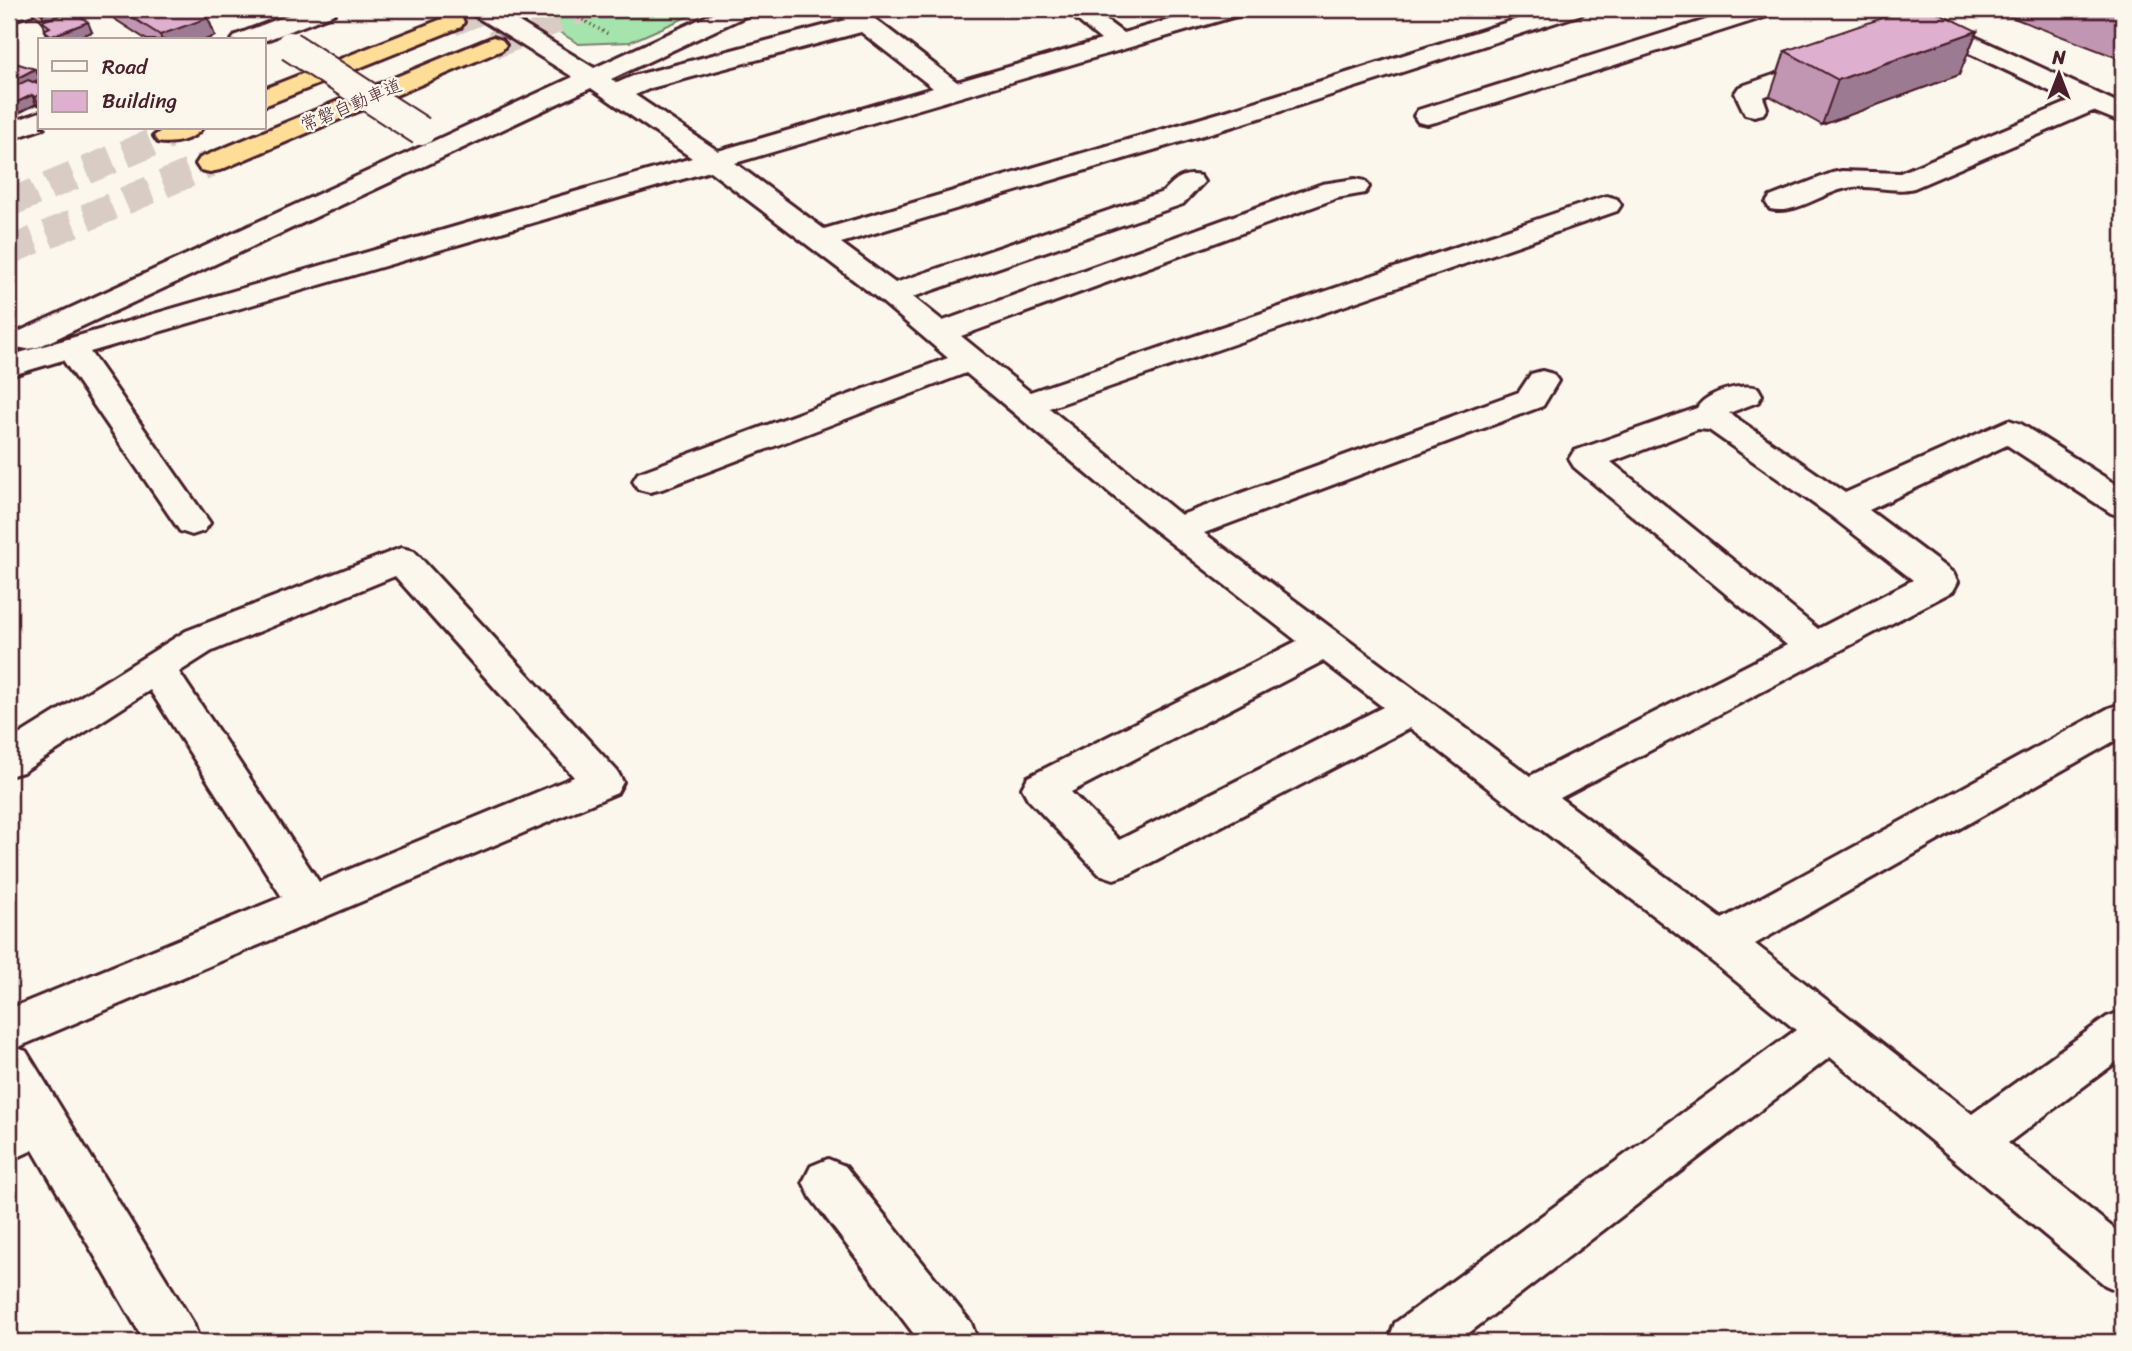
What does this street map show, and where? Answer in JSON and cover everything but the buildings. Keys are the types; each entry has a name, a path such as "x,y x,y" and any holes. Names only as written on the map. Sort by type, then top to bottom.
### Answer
{"highway":[{"name":"常磐自動車道","path":"266,96 452,22"},
{"name":"常磐自動車道","path":"210,164 493,46"}],"street":[{"path":"9,14 24,9"},
{"path":"253,37 325,9"},
{"path":"481,9 591,77 713,160 891,294 1177,530 1720,942 1971,1142 2123,1268"},
{"path":"9,348 433,137 591,77 741,9"},
{"path":"1076,9 1119,43"},
{"path":"9,366 1234,9"},
{"path":"819,240 1235,117 1573,9"},
{"path":"1427,116 1765,9"},
{"path":"1895,9 2123,115"},
{"path":"614,93 856,16 951,90"},
{"path":"1897,40 1934,27"},
{"path":"266,40 290,46 433,137"},
{"path":"1754,108 1748,93 1847,58"},
{"path":"1780,203 1842,179 1904,182 2093,101"},
{"path":"9,132 38,121"},
{"path":"891,294 1173,198 1189,182"},
{"path":"939,333 1332,190 1355,187"},
{"path":"1025,405 1607,205"},
{"path":"70,347 192,523"},
{"path":"650,481 971,360"},
{"path":"1177,530 1531,398 1542,380"},
{"path":"1710,420 1714,407 1746,395"},
{"path":"1527,796 1815,647 1940,582 1843,508 1717,420 1695,418 1586,459 1815,647"},
{"path":"1843,508 2009,431 2123,505"},
{"path":"9,761 199,641 401,560 603,782 9,1030"},
{"path":"1326,643 1042,788 1114,862 1413,709"},
{"path":"156,668 310,904"},
{"path":"1720,942 2123,718"},
{"path":"1417,1341 1831,1030"},
{"path":"1971,1142 2123,1031"},
{"path":"9,1066 24,1128 174,1342"},
{"path":"828,1182 952,1342"}],"green space":[{"path":"522,9 705,9 630,42 579,44"}],"tunnel":[{"path":"452,22 484,9"},
{"path":"493,45 582,9"},
{"path":"9,203 168,136"},
{"path":"9,251 210,164"}]}
